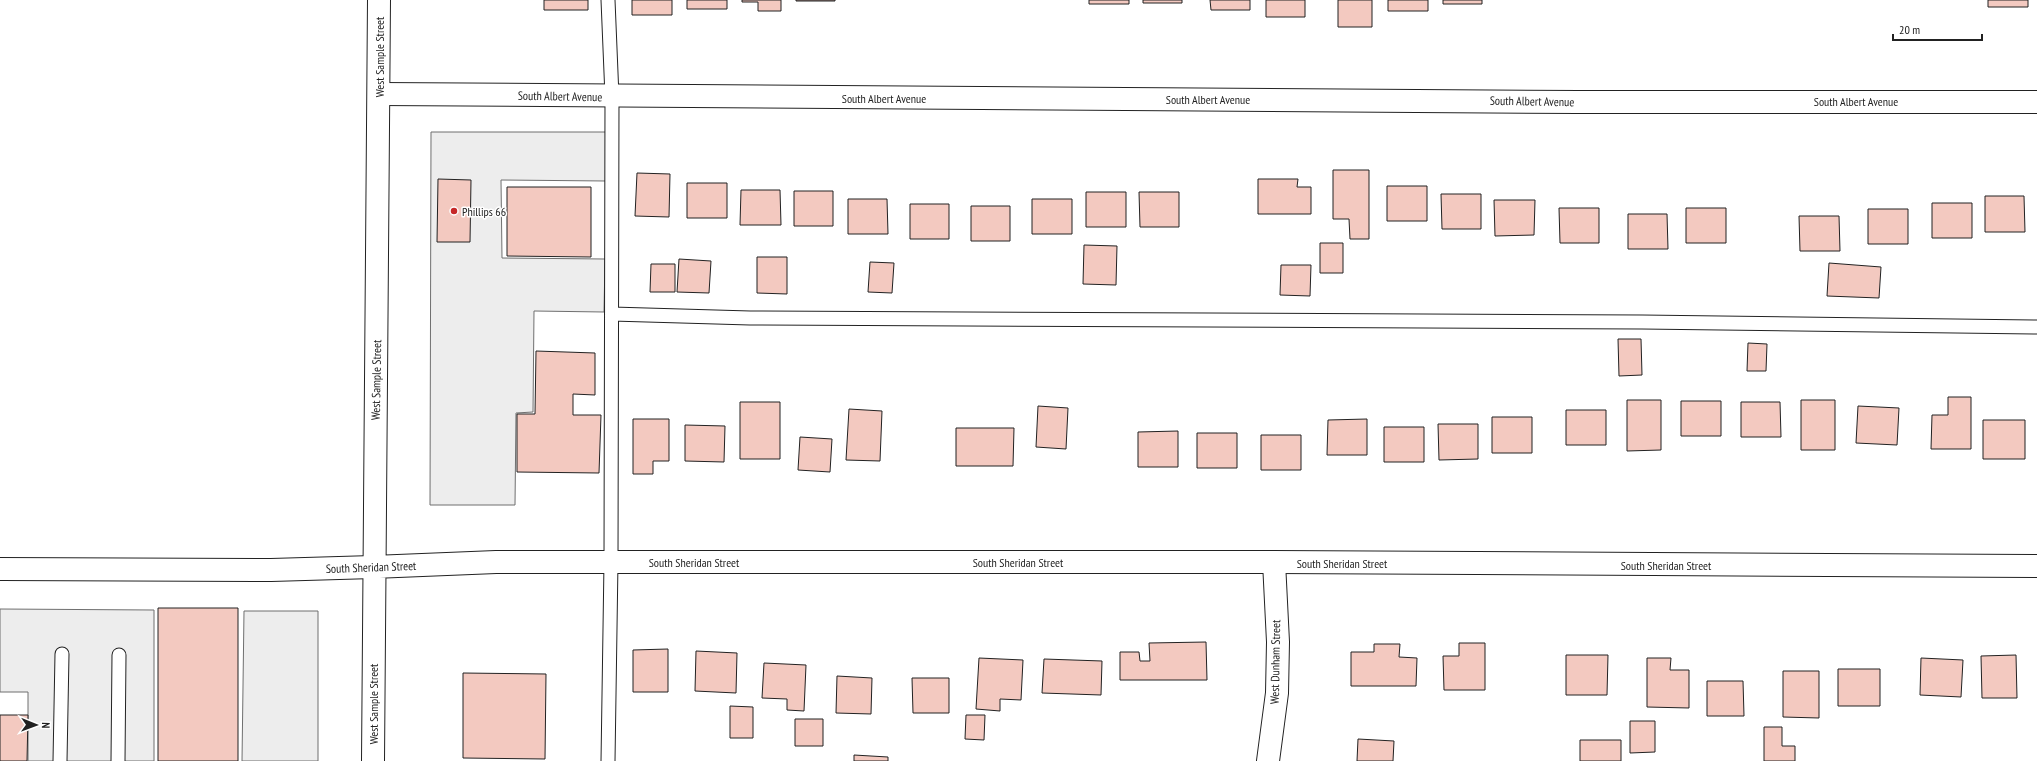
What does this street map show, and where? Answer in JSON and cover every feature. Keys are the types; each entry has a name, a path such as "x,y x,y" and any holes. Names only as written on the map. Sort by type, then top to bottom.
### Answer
{"street":[{"name":"West Sample Street","path":"373,761 380,0"},
{"name":"South Albert Avenue","path":"379,94 1580,102 2037,102"},
{"name":"South Sheridan Street","path":"0,569 255,570 496,562 1274,562 2037,566"},
{"name":"West Dunham Street","path":"1268,761 1277,693 1278,642 1274,562"}],"lane":[{"path":"608,0 612,96 611,562 608,761"},
{"path":"612,314 750,318 1642,322 2037,327"},
{"path":"60,761 62,654"},
{"path":"118,761 119,655"}],"shaded area":[{"path":"431,132 607,132 606,181 501,180 502,258 605,259 604,312 534,311 533,412 516,413 515,505 430,505"},
{"path":"0,609 154,610 154,761 28,761 28,692 0,692"},
{"path":"244,611 318,611 318,761 242,761"}],"building":[{"path":"544,0 588,0 588,10 544,10"},
{"path":"632,0 672,0 672,15 632,15"},
{"path":"687,0 727,0 727,9 687,9"},
{"path":"742,0 781,0 781,11 758,11 758,2 742,2"},
{"path":"835,0 835,1 796,1"},
{"path":"1089,0 1129,0 1129,4 1089,4"},
{"path":"1143,0 1182,0 1182,3 1143,3"},
{"path":"1210,0 1250,0 1250,10 1211,10"},
{"path":"1266,0 1305,0 1305,17 1266,17"},
{"path":"1338,0 1372,0 1372,27 1338,27"},
{"path":"1388,0 1428,0 1428,11 1388,11"},
{"path":"1443,0 1482,0 1482,4 1443,4"},
{"path":"1988,0 2028,0 2028,7 1988,7"},
{"path":"1333,170 1369,170 1369,239 1350,239 1349,219 1333,219"},
{"path":"637,173 670,174 669,217 635,216"},
{"name":"Phillips 66","path":"438,179 471,180 470,242 437,242"},
{"path":"1258,179 1298,179 1297,187 1311,187 1311,214 1258,214"},
{"path":"687,183 727,183 727,218 687,218"},
{"path":"1387,186 1427,186 1427,221 1387,221"},
{"path":"507,187 591,187 591,257 507,256"},
{"path":"741,190 780,190 781,225 740,225"},
{"path":"794,191 833,191 833,226 794,226"},
{"path":"1086,192 1126,192 1126,227 1086,227"},
{"path":"1139,192 1179,192 1179,227 1140,227"},
{"path":"1441,194 1481,194 1481,229 1442,229"},
{"path":"1985,196 2024,196 2025,232 1985,232"},
{"path":"848,199 887,199 888,234 848,234"},
{"path":"1032,199 1072,199 1072,234 1032,234"},
{"path":"1494,200 1535,200 1534,235 1495,236"},
{"path":"1932,203 1972,203 1972,238 1932,238"},
{"path":"910,204 949,204 949,239 910,239"},
{"path":"971,206 1010,206 1010,241 971,241"},
{"path":"1559,208 1599,208 1599,243 1560,243"},
{"path":"1686,208 1726,208 1726,243 1686,243"},
{"path":"1868,209 1908,209 1908,244 1868,244"},
{"path":"1628,214 1667,214 1668,249 1628,249"},
{"path":"1799,216 1839,216 1840,251 1800,251"},
{"path":"1320,243 1343,243 1343,273 1320,273"},
{"path":"1084,245 1117,246 1116,285 1083,284"},
{"path":"757,257 787,257 787,294 757,293"},
{"path":"679,259 711,261 709,293 677,292"},
{"path":"870,262 894,263 892,293 868,292"},
{"path":"1829,263 1881,267 1879,298 1827,296"},
{"path":"651,264 675,264 675,292 650,292"},
{"path":"1281,265 1311,265 1310,296 1280,295"},
{"path":"1618,339 1641,339 1642,375 1619,376"},
{"path":"1748,343 1767,344 1766,371 1747,371"},
{"path":"536,351 595,353 595,395 573,394 573,415 601,415 599,473 517,472 517,414 535,414"},
{"path":"1948,397 1971,397 1971,449 1931,449 1932,415 1948,415"},
{"path":"1627,400 1661,400 1661,450 1627,451"},
{"path":"1801,400 1835,400 1835,450 1801,450"},
{"path":"1681,401 1721,401 1721,436 1681,436"},
{"path":"740,402 780,402 780,459 740,459"},
{"path":"1741,402 1780,402 1781,437 1741,437"},
{"path":"1038,406 1068,408 1066,449 1036,447"},
{"path":"1858,406 1899,408 1897,445 1856,443"},
{"path":"849,409 882,411 880,461 846,460"},
{"path":"1566,410 1606,410 1606,445 1566,445"},
{"path":"1492,417 1532,417 1532,453 1492,453"},
{"path":"633,419 669,419 669,461 653,461 653,474 633,474"},
{"path":"1367,419 1367,455 1327,455 1328,420"},
{"path":"1983,420 2025,420 2025,459 1983,459"},
{"path":"1438,424 1478,424 1478,459 1439,460"},
{"path":"685,425 725,426 724,462 685,461"},
{"path":"1384,427 1424,427 1424,462 1384,462"},
{"path":"956,428 1014,428 1013,466 956,466"},
{"path":"1178,431 1178,467 1138,467 1138,432"},
{"path":"1197,433 1237,433 1237,468 1197,468"},
{"path":"1261,435 1301,435 1301,470 1261,470"},
{"path":"800,437 832,439 830,472 798,470"},
{"path":"158,608 238,608 238,761 158,761"},
{"path":"1206,642 1207,680 1120,680 1120,652 1139,652 1140,661 1150,661 1149,643"},
{"path":"1459,643 1485,643 1485,690 1444,690 1443,656 1459,656"},
{"path":"1374,644 1400,644 1399,657 1417,658 1416,686 1351,686 1351,652 1374,652"},
{"path":"668,649 668,692 633,692 633,650"},
{"path":"696,651 737,653 736,693 695,691"},
{"path":"1566,655 1608,655 1607,695 1566,695"},
{"path":"2016,655 2017,698 1982,698 1981,656"},
{"path":"979,658 1023,660 1021,700 1000,699 1000,711 976,709"},
{"path":"1647,658 1671,658 1670,670 1689,670 1689,708 1647,707"},
{"path":"1921,658 1963,660 1961,697 1920,695"},
{"path":"1044,659 1102,661 1101,695 1042,693"},
{"path":"764,663 806,665 804,711 787,710 787,699 762,698"},
{"path":"1838,669 1880,669 1880,706 1838,706"},
{"path":"1783,671 1819,671 1819,718 1783,717"},
{"path":"463,673 546,674 545,759 463,758"},
{"path":"837,676 872,678 871,714 836,713"},
{"path":"912,678 949,678 949,713 913,713"},
{"path":"1707,681 1743,681 1744,716 1707,716"},
{"path":"730,706 753,707 753,738 730,738"},
{"path":"0,715 28,715 27,761 0,761"},
{"path":"966,715 985,715 984,740 965,739"},
{"path":"795,719 823,719 823,746 795,746"},
{"path":"1630,721 1655,721 1655,752 1630,753"},
{"path":"1764,727 1782,727 1782,746 1795,746 1795,761 1764,761"},
{"path":"1358,739 1394,741 1393,761 1357,761"},
{"path":"1580,740 1621,740 1621,761 1580,761"},
{"path":"854,755 888,757 888,761 854,761"}],"place":[{"name":"Phillips 66","path":"454,211"}]}
